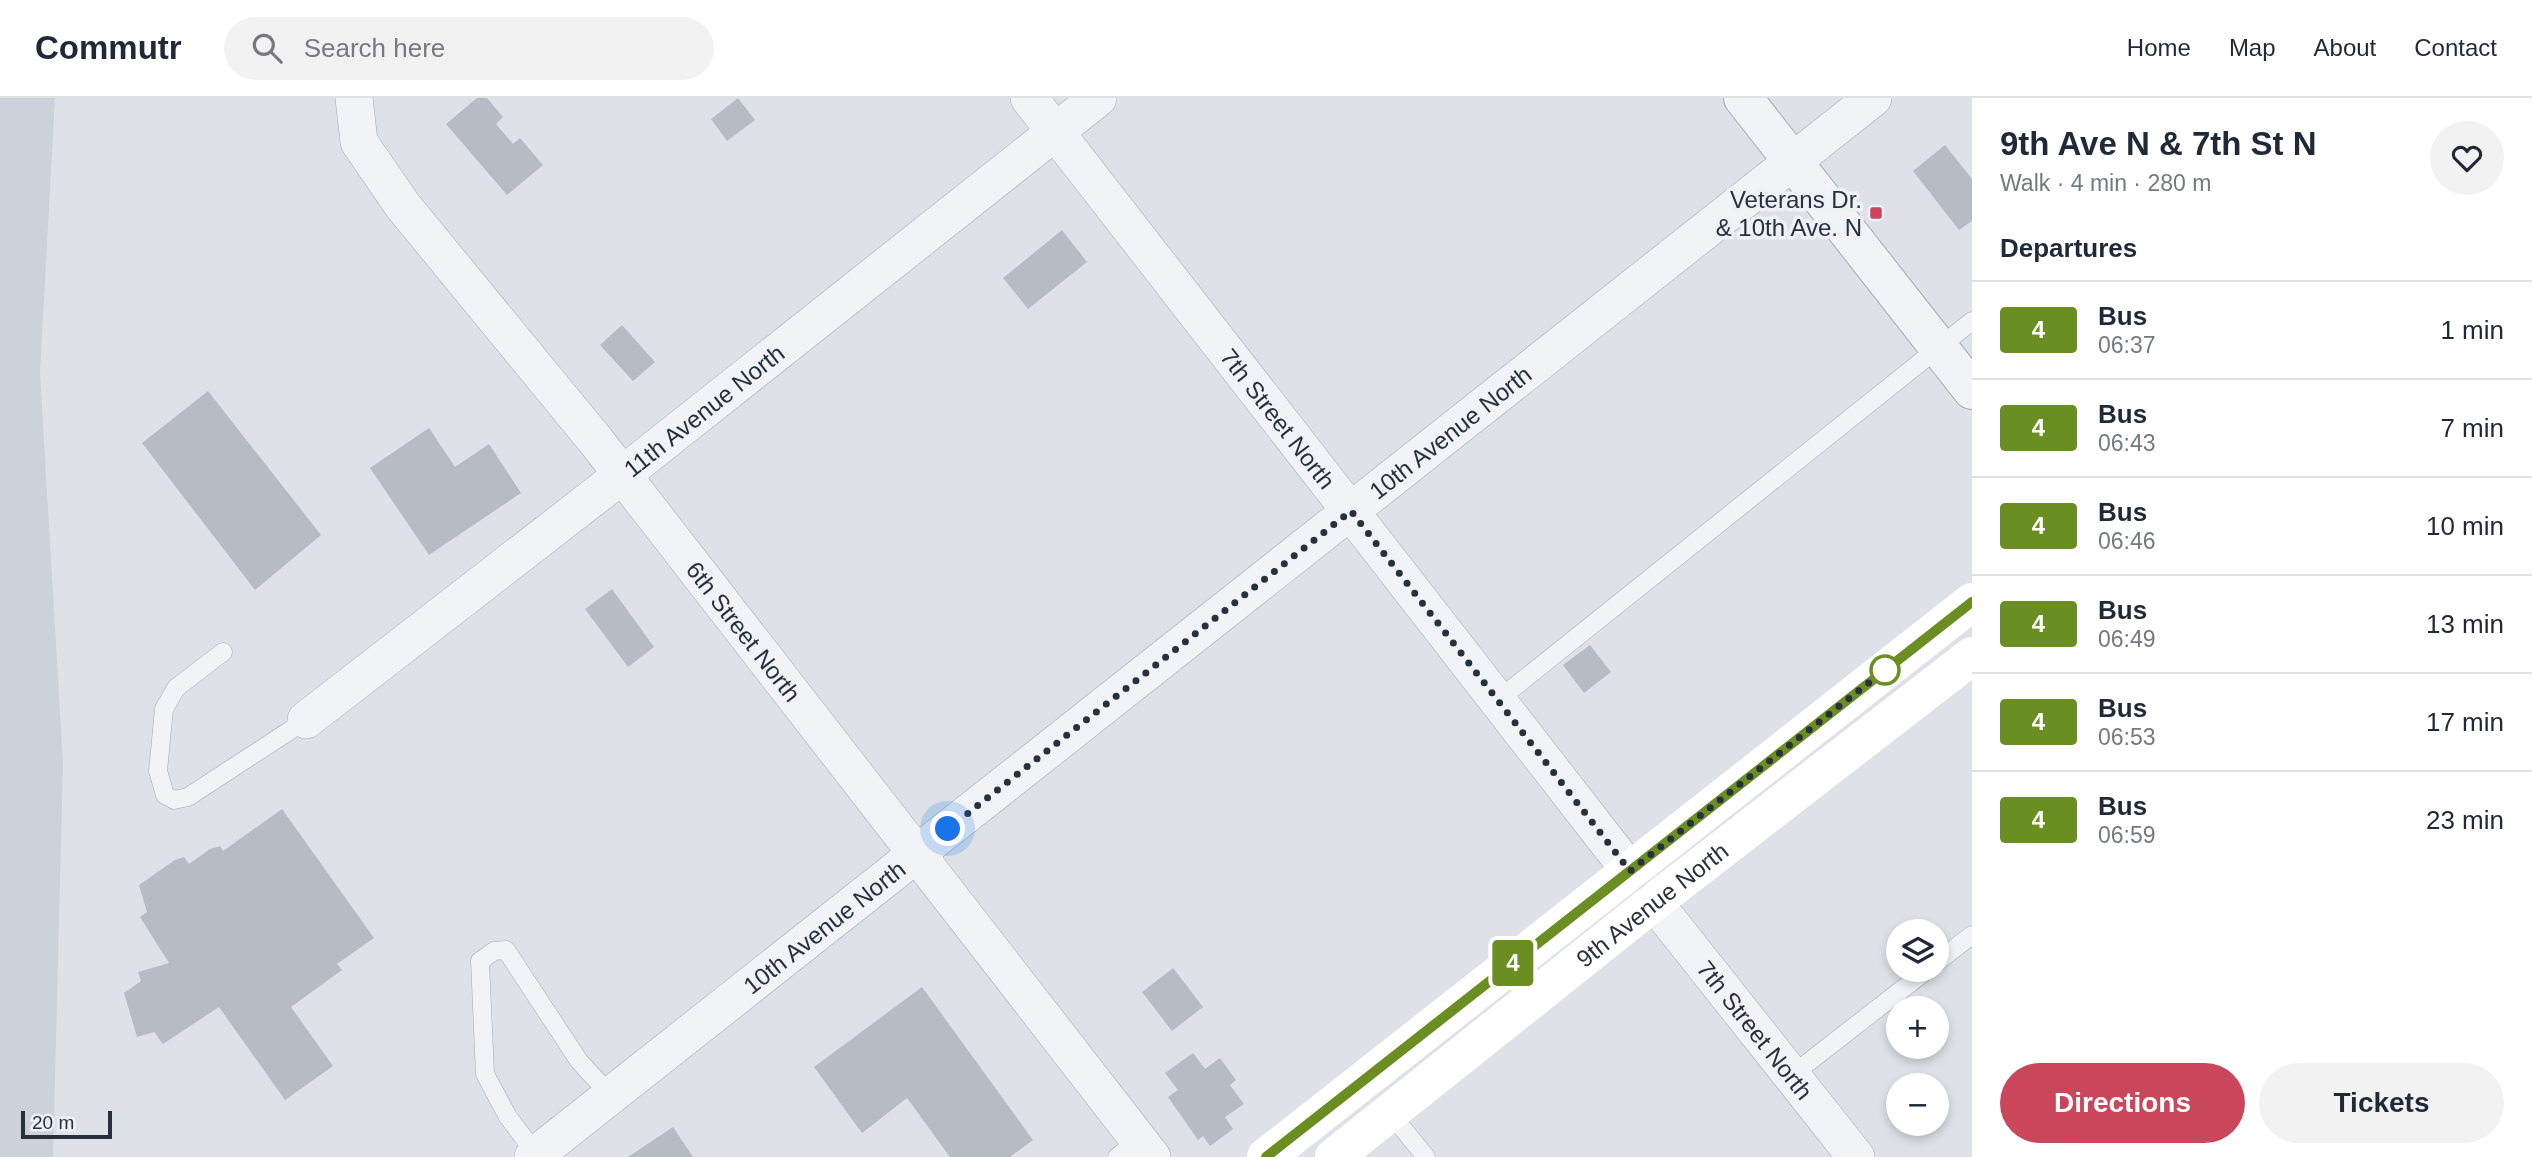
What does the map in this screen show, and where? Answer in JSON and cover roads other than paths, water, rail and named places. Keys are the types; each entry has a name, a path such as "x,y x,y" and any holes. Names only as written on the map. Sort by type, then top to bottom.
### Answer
{"main road":[{"name":"9th Avenue North","path":"1266,1157 1972,602"},
{"name":"9th Avenue North","path":"1334,1157 1654,902 1972,656"}],"street":[{"name":"6th Street North","path":"354,98 359,142 403,206 621,476 916,854 1136,1151"},
{"name":"7th Street North","path":"1029,98 1630,871"},
{"name":"11th Avenue North","path":"306,720 621,476 1098,98"},
{"path":"1743,98 1972,390"},
{"name":"10th Avenue North","path":"534,1156 1873,98"},
{"name":"7th Street North","path":"1654,902 1856,1157"}],"lane":[{"path":"1499,700 1972,321"},
{"path":"223,652 176,688 163,709 158,771 165,794 174,800 188,797 306,720"},
{"path":"1949,952 1972,934"},
{"path":"534,1156 485,1074 480,961 494,951 506,950 579,1061 610,1095"},
{"path":"1791,1075 1911,982"},
{"path":"1390,1113 1426,1157"}],"place":[{"name":"Veterans Dr. & 10th Ave. N","path":"1876,213"}]}
